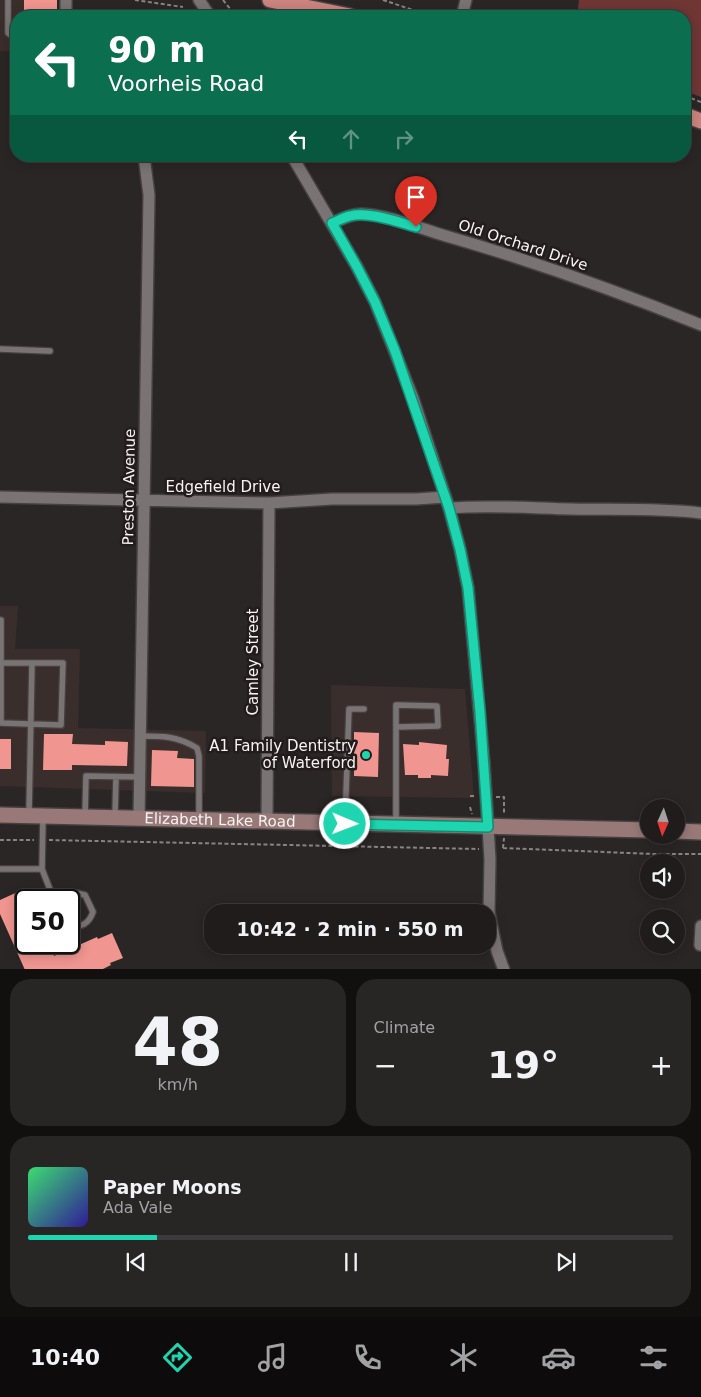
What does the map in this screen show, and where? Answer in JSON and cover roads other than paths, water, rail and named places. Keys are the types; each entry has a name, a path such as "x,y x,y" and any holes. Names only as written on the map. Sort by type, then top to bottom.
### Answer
{"highway":[{"path":"270,0 320,10"}],"main road":[{"name":"Elizabeth Lake Road","path":"0,816 640,830"},
{"path":"685,831 701,832"}],"street":[{"name":"Preston Avenue","path":"139,819 149,195 145,162"},
{"path":"296,162 357,267 375,302 395,351 447,502 460,549 468,588 480,712 488,827 489,912 497,951 504,969"},
{"name":"Old Orchard Drive","path":"332,223 361,214 387,219 533,262 701,325"},
{"name":"Edgefield Drive","path":"0,497 144,502 269,503 348,498 416,499 480,506 650,510 701,514"},
{"name":"Camley Street","path":"267,822 269,503"},
{"path":"700,945 701,926"}],"lane":[{"path":"8,0 8,33 10,34"},
{"path":"0,349 50,351"},
{"path":"0,620 2,620 1,663 0,723 61,725 63,663 1,663"},
{"path":"32,663 31,724 36,816 42,840 42,869 50,889"},
{"path":"396,727 438,726 437,706 396,705 396,727 396,825"},
{"path":"345,824 349,708 364,709"},
{"path":"140,736 170,737 184,740 197,748 199,756 199,820"},
{"path":"85,818 86,776 140,777"},
{"path":"116,777 116,818"},
{"path":"0,869 42,869"},
{"path":"80,894 85,895 93,912 90,921 80,925"}],"place":[{"name":"A1 Family Dentistry of Waterford","path":"366,755"}]}
